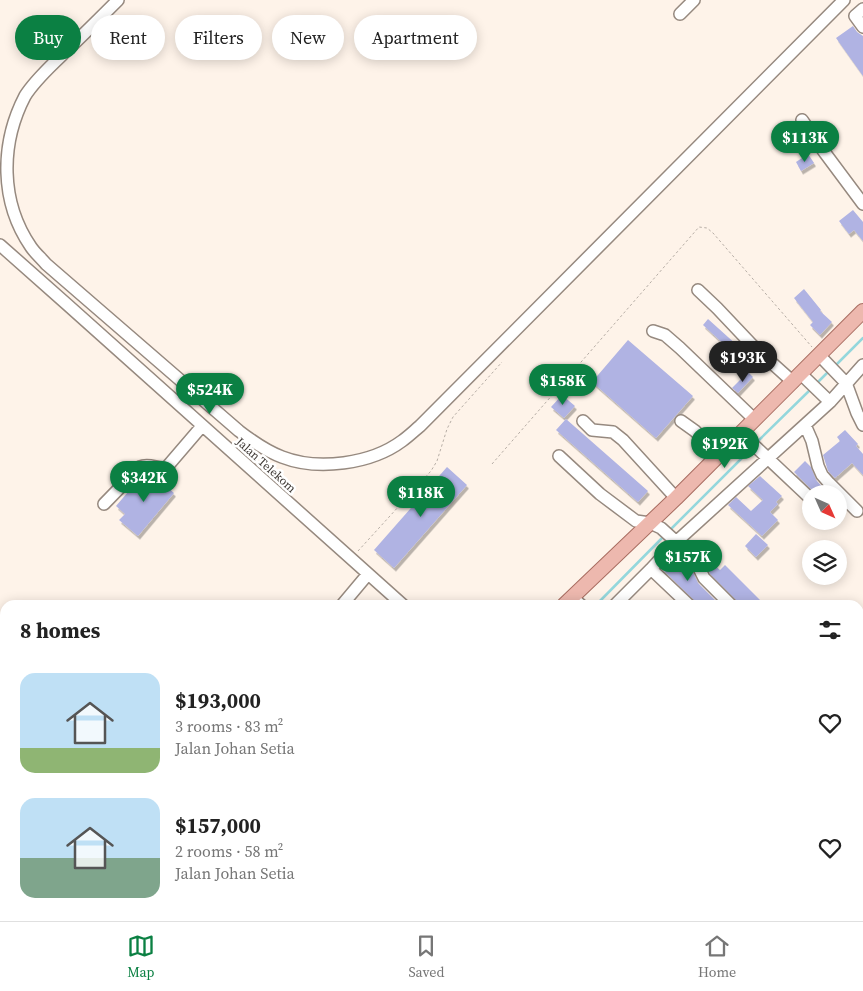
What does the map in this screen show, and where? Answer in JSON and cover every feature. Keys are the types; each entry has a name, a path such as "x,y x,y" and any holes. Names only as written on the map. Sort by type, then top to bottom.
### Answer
{"main road":[{"path":"576,600 656,525 676,498 714,459 745,436 754,419 822,359 863,311"}],"street":[{"path":"118,0 40,77 25,96 15,116 7,143 4,165 5,186 10,207 16,221 31,247 46,264 239,432 258,445 282,457 310,464 334,464 358,461 383,452 402,442 420,426 844,0"},
{"path":"680,14 694,0"},
{"path":"859,13 863,27"},
{"path":"802,120 863,204"},
{"name":"Jalan Telekom","path":"0,245 397,600"},
{"path":"698,290 753,346 827,399"},
{"path":"652,331 664,335 680,348 754,419"},
{"path":"822,359 844,381 863,425"},
{"path":"620,600 651,569 674,540 765,456 805,425 844,381 863,365"},
{"path":"583,421 592,430 614,432 624,440 676,498"},
{"path":"681,421 706,442 714,459"},
{"path":"805,425 822,475 857,511"},
{"path":"104,504 143,465 166,468 202,426"},
{"path":"745,436 802,491"},
{"path":"559,456 600,494 636,521 656,525 674,540 694,558 704,578 726,600"},
{"path":"651,569 684,600"},
{"path":"346,600 368,574"}],"path":[{"path":"351,559 431,471 453,418 502,362"}],"building":[{"path":"853,26 863,36 863,76 836,38"},
{"path":"808,154 814,163 801,171 796,162"},
{"path":"853,210 863,222 863,241 854,230 849,234 839,221"},
{"path":"804,289 820,311 832,322 820,335 810,325 813,322 794,298"},
{"path":"708,319 758,361 751,369 703,325"},
{"path":"628,340 693,396 656,438 592,382"},
{"path":"748,372 753,377 738,393 732,388"},
{"path":"562,395 575,406 564,418 551,407"},
{"path":"566,419 648,491 638,502 556,430"},
{"path":"845,430 858,444 856,446 863,454 863,475 852,463 835,478 828,471 823,455 840,441 837,437"},
{"path":"805,461 811,467 816,480 821,485 807,485 794,472"},
{"path":"447,467 467,485 394,568 374,550"},
{"path":"147,473 152,474 174,493 138,536 119,520 125,514 116,506 140,478"},
{"path":"760,476 782,496 776,502 778,504 770,512 778,520 762,536 728,505 736,497 751,511 763,500 748,486"},
{"path":"756,534 768,545 756,557 745,546"},
{"path":"675,554 689,569 691,568 698,583 715,600 694,600 662,569"},
{"path":"713,564 720,570 725,565 760,600 736,600 710,574 708,569"}],"waterway":[{"path":"834,367 863,338"},
{"path":"816,384 830,370"},
{"path":"757,442 812,388"},
{"path":"669,531 752,448"},
{"path":"601,600 665,535"}]}
